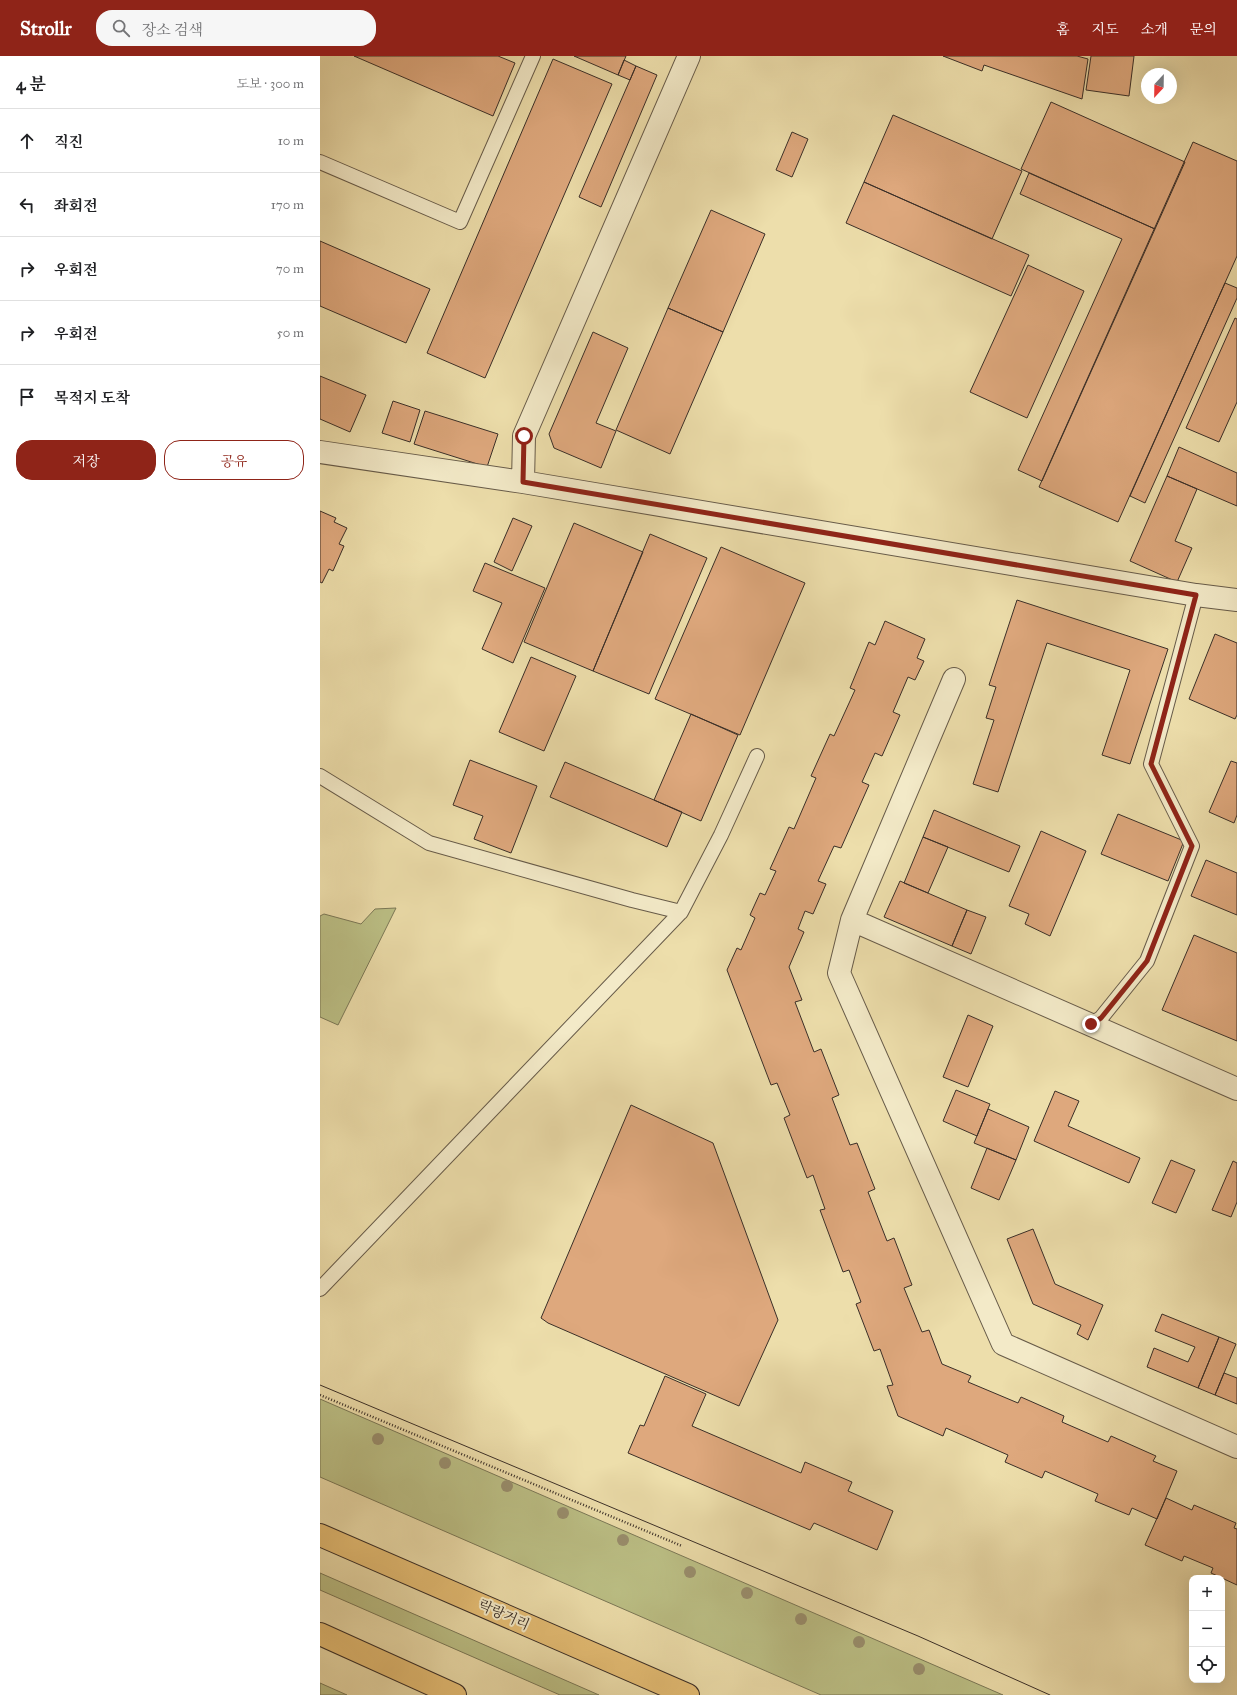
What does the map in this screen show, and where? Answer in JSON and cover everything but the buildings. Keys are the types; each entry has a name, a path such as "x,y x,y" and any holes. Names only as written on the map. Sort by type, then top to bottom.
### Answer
{"main road":[{"name":"락랑거리","path":"320,1535 688,1695"},
{"path":"320,1634 455,1695"}],"street":[{"path":"523,482 524,436 690,56"},
{"path":"320,452 523,482 1196,595 1237,600"},
{"path":"954,679 852,920 839,973 1003,1344 1237,1447"},
{"path":"852,920 1237,1089"}],"lane":[{"path":"320,162 460,222 533,56"},
{"path":"1091,1024 1101,1018 1147,961 1192,846 1151,764 1196,595"},
{"path":"320,1289 681,912 721,835 757,756"},
{"path":"320,776 429,843 632,900 681,912"}],"path":[{"path":"320,1395 682,1546"}],"green space":[{"path":"396,908 338,1025 320,1017 320,916 324,914 361,924 375,909"},
{"path":"320,1399 1003,1695 821,1695 320,1477"},
{"path":"320,1573 599,1695 560,1695 320,1590"},
{"path":"320,1683 347,1695 320,1695"}],"tram line":[{"path":"320,1385 918,1636 1050,1695"}],"route":[{"path":"524,436 523,482 1196,595 1151,764 1192,846 1147,961 1101,1018 1091,1024"}]}
